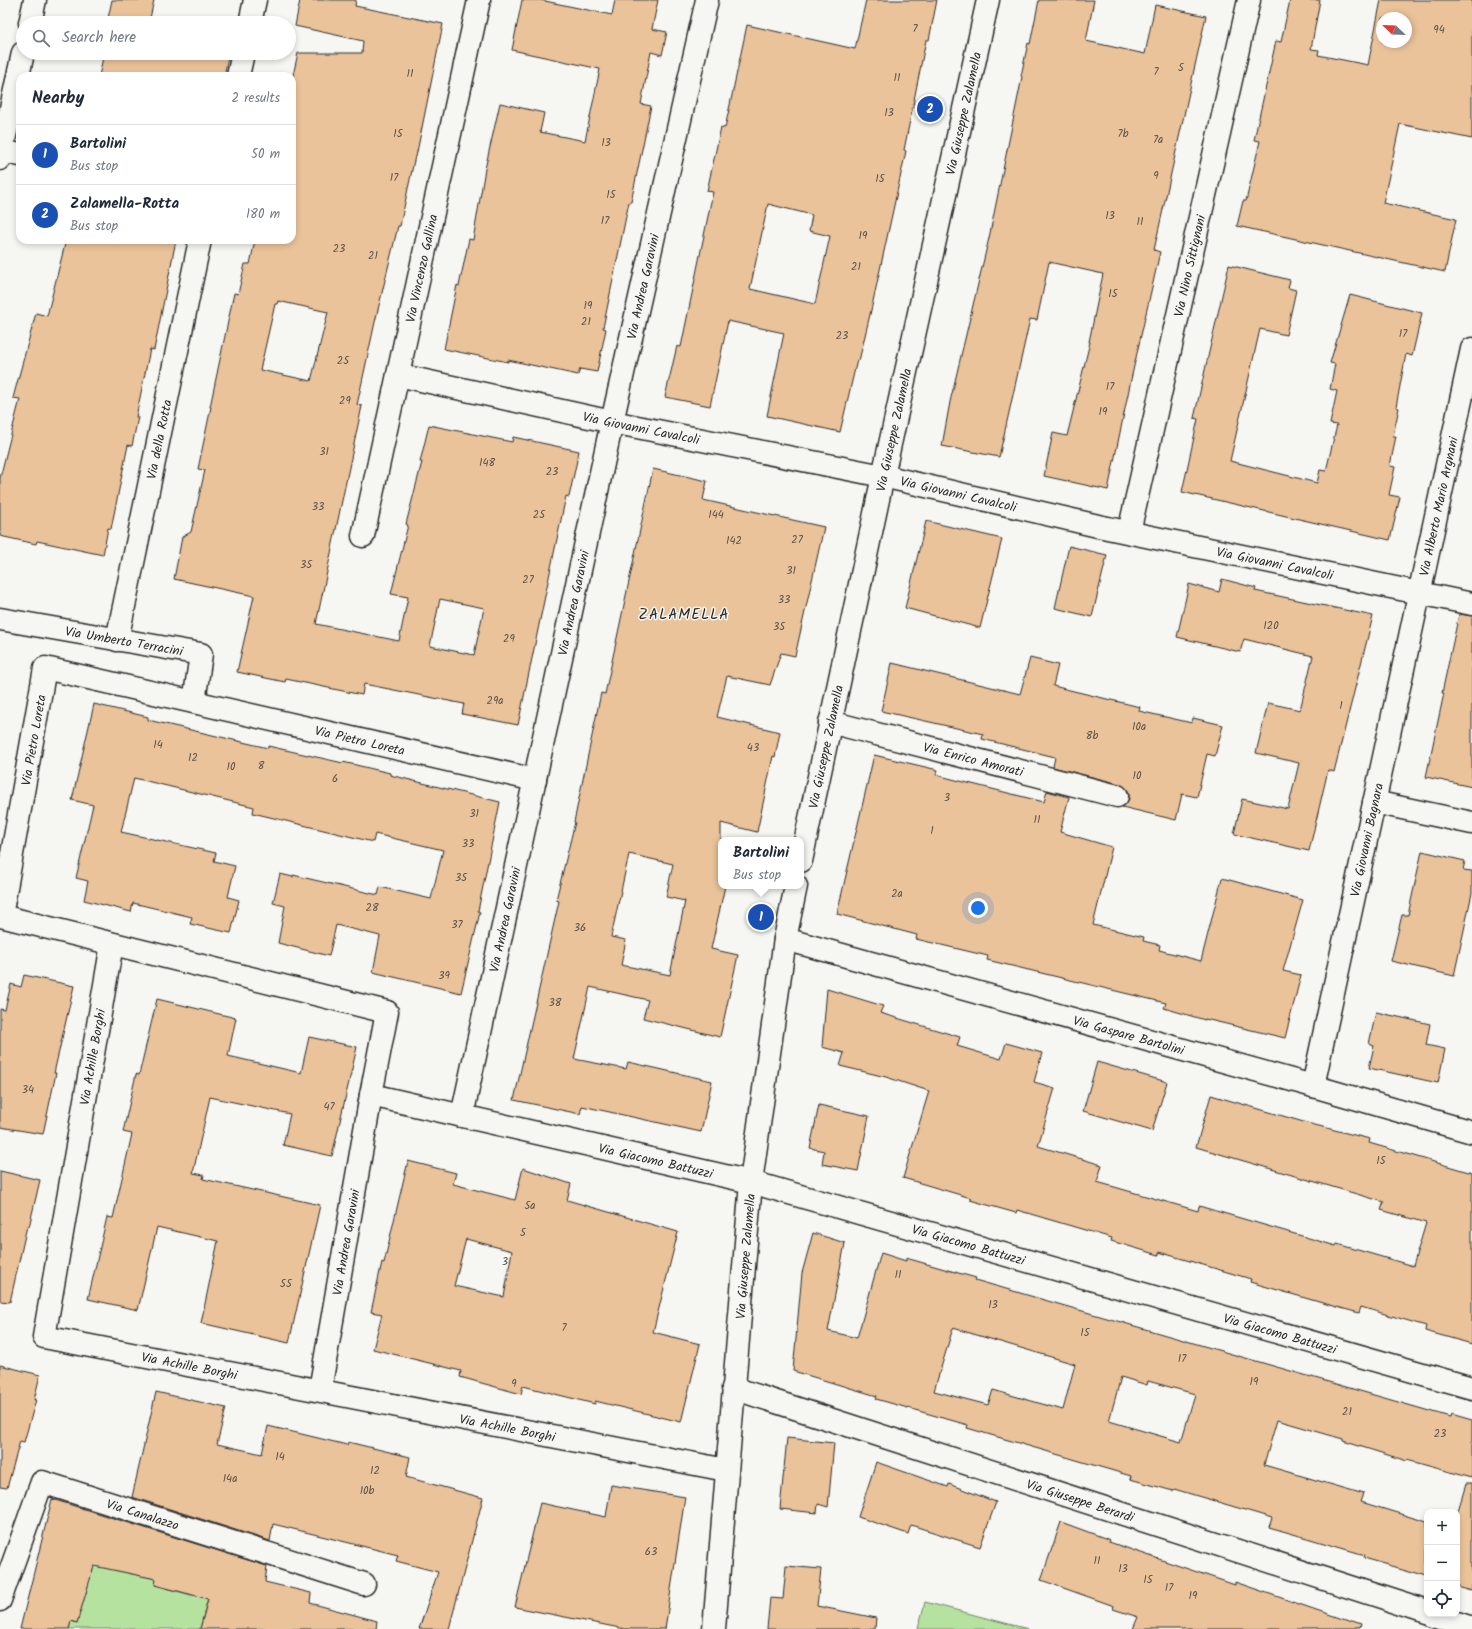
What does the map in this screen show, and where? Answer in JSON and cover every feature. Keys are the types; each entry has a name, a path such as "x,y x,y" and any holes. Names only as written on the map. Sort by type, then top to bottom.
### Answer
{"street":[{"path":"32,16 35,0"},
{"path":"252,16 255,0"},
{"name":"Via Vincenzo Gallina","path":"363,536 479,0"},
{"name":"Via Andrea Garavini","path":"462,1116 478,1035 535,780 612,422 707,0"},
{"name":"Via Giuseppe Zalamella","path":"804,847 883,476 988,0"},
{"name":"Via Nino Sittignani","path":"1129,532 1249,0"},
{"path":"20,72 22,60"},
{"path":"239,72 241,60"},
{"path":"7,155 16,98"},
{"name":"Via della Rotta","path":"117,640 199,244"},
{"name":"Via Alberto Mario Argnani","path":"1419,594 1472,348"},
{"name":"Via Giovanni Cavalcoli","path":"398,376 612,422 883,476 1090,524 1472,604"},
{"name":"Via Giovanni Bagnara","path":"1313,1086 1419,594"},
{"name":"Via Umberto Terracini","path":"0,619 201,654 194,702"},
{"name":"Via Pietro Loreta","path":"387,1012 1,916 45,668 535,780"},
{"name":"Via Enrico Amorati","path":"830,722 1116,796"},
{"path":"1374,802 1472,823"},
{"name":"Via Giuseppe Zalamella","path":"714,1629 751,1182 785,939 795,889"},
{"name":"Via Gaspare Bartolini","path":"785,939 1313,1086 1472,1132"},
{"name":"Via Achille Borghi","path":"112,944 44,1337 726,1470"},
{"name":"Via Andrea Garavini","path":"320,1390 371,1095 387,1012"},
{"path":"371,1095 462,1116"},
{"name":"Via Giacomo Battuzzi","path":"462,1116 751,1182 1472,1388"},
{"name":"Via Giuseppe Berardi","path":"733,1388 1424,1611"},
{"name":"Via Canalazzo","path":"0,1600 42,1482 364,1584"},
{"path":"1441,1617 1472,1627"}],"green space":[{"path":"87,1564 156,1579 155,1585 191,1595 209,1593 200,1629 69,1629 71,1621 77,1623 88,1586"},
{"path":"925,1602 1028,1629 918,1629"}],"building":[{"path":"112,0 154,0 151,16 109,16"},
{"path":"300,0 356,0 355,6 443,24 416,157 415,156 400,226 398,226 375,322 357,405 362,406 316,624 399,641 408,597 391,594 408,525 406,524 422,462 420,462 429,425 512,442 513,437 579,451 569,497 566,496 518,725 462,714 464,704 364,684 362,695 286,679 285,682 237,672 254,596 174,579 182,537 191,532 205,470 198,469 234,293 238,294 245,264 250,264 254,244 296,244 296,72 294,72 298,53 362,53 363,41 296,26","holes":["278,301 328,312 311,381 260,370 275,304 277,304","440,599 484,608 474,655 430,646"]},
{"path":"522,0 540,0 612,15 615,0 658,0 652,29 667,32 662,55 651,52 641,104 651,106 631,202 629,202 603,328 606,329 597,372 580,369 578,375 508,360 508,362 444,349 457,285 459,286 469,239 473,240 485,169 500,103 544,113 540,132 585,141 600,69 512,50"},
{"path":"866,0 937,0 929,40 926,40 904,150 906,151 872,306 859,361 857,360 840,432 767,416 784,333 728,321 710,406 665,397 677,346 681,347 713,192 707,191 721,127 725,128 747,25 855,49","holes":["768,204 812,215 809,231 830,236 815,304 750,289"]},
{"path":"1039,0 1094,0 1086,41 1145,54 1155,5 1206,16 1154,250 1160,252 1108,490 1044,476 1053,433 1067,436 1090,342 1103,274 1049,262 1037,320 1030,319 999,457 942,446 950,402 989,238 1021,76 1028,43 1030,44"},
{"path":"1290,0 1320,0 1311,49 1319,50 1318,55 1368,65 1376,25 1376,48 1412,48 1412,12 1379,12 1381,0 1472,0 1472,139 1400,124 1383,203 1456,219 1445,272 1237,226 1243,201 1246,201 1260,141 1254,140 1276,41 1281,42"},
{"path":"102,60 227,60 225,72 100,72"},
{"path":"65,244 175,244 154,350 150,349 136,417 138,417 132,446 128,445 111,529 108,528 103,555 37,541 36,544 0,536 0,478 20,399 13,398 36,313 47,316"},
{"path":"1229,265 1290,280 1288,288 1296,290 1286,335 1260,329 1230,461 1317,483 1320,470 1326,471 1337,425 1330,424 1337,391 1330,389 1335,364 1330,363 1350,295 1422,313 1412,356 1406,354 1396,407 1399,408 1393,436 1396,436 1390,466 1395,467 1389,495 1400,497 1390,540 1182,492 1198,419 1194,418"},
{"path":"653,469 707,481 703,500 824,527 795,656 781,653 770,685 727,676 717,717 780,732 775,757 773,756 757,832 721,823 721,837 718,837 718,889 724,889 711,949 738,955 720,1037 643,1018 648,1000 590,987 574,1059 626,1069 628,1062 712,1081 701,1132 582,1106 580,1114 514,1100 559,901 556,900 575,822 601,693 605,694","holes":["629,854 673,864 666,897 685,901 670,975 621,965 626,940 611,937"]},
{"path":"926,521 1002,539 980,628 905,608"},
{"path":"1069,546 1107,555 1092,617 1055,608"},
{"path":"1222,579 1256,588 1255,591 1373,616 1334,772 1328,770 1309,851 1234,834 1242,799 1288,809 1299,763 1256,753 1268,703 1300,710 1313,656 1244,639 1240,652 1177,637 1189,584 1219,592"},
{"path":"1459,614 1472,616 1472,787 1426,777"},
{"path":"1030,658 1058,665 1053,686 1140,707 1139,711 1192,723 1193,718 1223,725 1215,756 1207,754 1197,797 1182,794 1176,820 1122,807 1129,799 1129,792 1125,787 1120,784 1053,767 1055,757 982,739 983,734 881,711 892,663 1020,694"},
{"path":"94,704 148,717 148,720 268,748 268,746 343,762 500,802 478,911 480,912 461,993 373,972 380,936 336,925 329,956 278,943 285,906 273,903 280,874 293,877 293,875 378,895 380,887 431,899 443,850 375,834 373,842 253,813 254,807 134,778 121,832 216,853 214,861 235,866 228,897 239,900 231,933 190,924 192,917 133,903 131,912 84,900 88,881 76,878 93,805 72,800"},
{"path":"874,755 938,770 936,775 1044,802 1047,791 1069,797 1060,832 1112,847 1093,925 1144,937 1143,941 1160,945 1159,950 1201,961 1222,878 1303,900 1283,971 1301,975 1285,1038 1205,1020 1164,1008 1166,1003 987,960 988,956 916,939 917,935 837,914"},
{"path":"1422,851 1465,861 1463,870 1472,871 1472,893 1454,976 1391,961 1402,915 1408,915"},
{"path":"24,975 74,986 54,1073 56,1073 43,1134 0,1127 0,1009 5,1010 11,984 21,987"},
{"path":"827,989 883,1006 880,1013 960,1037 957,1046 1001,1059 1006,1043 1042,1053 1034,1082 1055,1088 1038,1146 1102,1165 1097,1182 1198,1211 1199,1206 1336,1246 1337,1244 1413,1266 1426,1223 1381,1210 1384,1202 1196,1147 1211,1095 1307,1123 1370,1139 1369,1143 1472,1173 1472,1344 1425,1331 1426,1326 1361,1307 1359,1313 1319,1302 1250,1282 1251,1279 1159,1252 1159,1255 1111,1241 1112,1238 1017,1210 1016,1213 970,1200 971,1198 903,1178 929,1091 886,1077 840,1066 844,1053 822,1047"},
{"path":"157,999 236,1018 228,1056 301,1073 309,1037 357,1047 332,1156 283,1145 290,1114 210,1097 193,1173 204,1175 203,1179 320,1205 289,1343 201,1323 218,1241 157,1227 138,1310 88,1299 107,1217 113,1218 132,1134 123,1132 136,1074 139,1075"},
{"path":"1376,1012 1430,1024 1426,1045 1445,1049 1438,1083 1369,1068 1374,1046 1369,1044"},
{"path":"1097,1062 1167,1082 1152,1131 1083,1111"},
{"path":"819,1105 869,1116 858,1171 822,1164 824,1151 810,1148"},
{"path":"408,1161 456,1173 453,1184 515,1200 523,1168 571,1184 567,1200 678,1232 653,1332 700,1344 681,1422 595,1401 595,1404 523,1386 521,1394 460,1377 461,1371 373,1349 382,1314 371,1312 382,1262 384,1263","holes":["466,1239 512,1251 504,1297 454,1286"]},
{"path":"0,1171 40,1180 29,1227 27,1226 10,1302 0,1301"},
{"path":"813,1233 845,1243 828,1331 857,1338 881,1253 906,1261 906,1258 976,1278 975,1280 1450,1417 1451,1414 1472,1420 1472,1478 1407,1461 1343,1441 1343,1439 1277,1420 1264,1465 1364,1494 1361,1502 1424,1521 1424,1575 1364,1558 1365,1555 1269,1527 1272,1518 1174,1489 1173,1491 1130,1479 1131,1476 967,1428 968,1425 876,1399 877,1396 793,1371 802,1273","holes":["953,1328 1075,1364 1063,1410 993,1390 988,1405 934,1391","1121,1377 1147,1385 1148,1381 1195,1394 1181,1442 1109,1421"]},
{"path":"0,1365 40,1375 34,1400 36,1400 24,1442 20,1441 7,1488 0,1487"},
{"path":"156,1392 226,1408 217,1444 262,1454 268,1426 347,1445 348,1442 410,1457 406,1477 483,1498 449,1629 419,1629 438,1572 396,1561 398,1555 273,1524 270,1541 132,1497"},
{"path":"787,1438 834,1443 828,1507 818,1504 817,1513 780,1509"},
{"path":"876,1462 948,1487 949,1484 996,1502 980,1547 911,1525 908,1534 858,1517"},
{"path":"1466,1484 1472,1484 1472,1589 1460,1586 1460,1509 1458,1509"},
{"path":"611,1485 685,1497 665,1629 625,1629 515,1607 540,1503 606,1517"},
{"path":"52,1499 267,1566 265,1582 311,1593 310,1603 377,1621 376,1629 200,1629 208,1599 155,1585 156,1579 94,1566 77,1623 71,1621 69,1629 20,1629"},
{"path":"1061,1522 1110,1540 1109,1542 1235,1585 1235,1582 1360,1625 1359,1629 1133,1629 1138,1617 1113,1609 1114,1606 1041,1580"},
{"path":"786,1566 821,1569 817,1606 876,1618 875,1629 767,1629 770,1598 783,1599"}],"place":[{"name":"Zalamella-Rotta","path":"930,109"},
{"name":"Bartolini","path":"761,917"}],"district":[{"name":"ZALAMELLA","path":"684,614"}]}
